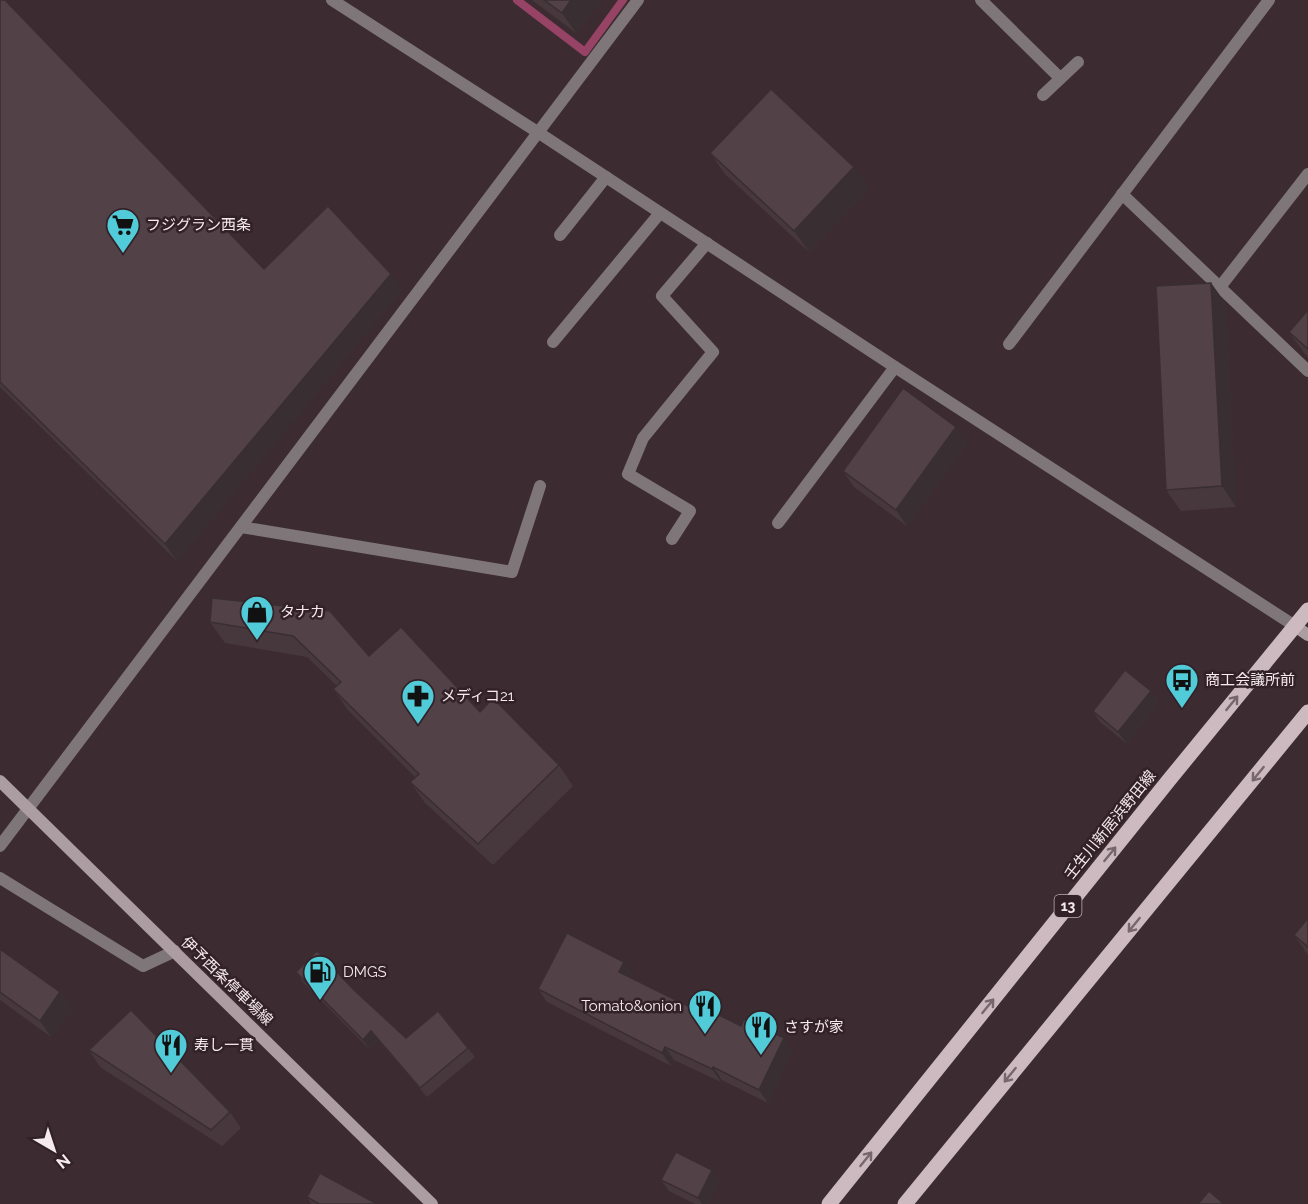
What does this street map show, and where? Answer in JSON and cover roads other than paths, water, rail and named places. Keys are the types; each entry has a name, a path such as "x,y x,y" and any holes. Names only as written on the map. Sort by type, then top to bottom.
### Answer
{"main road":[{"name":"壬生川新居浜野田線","path":"829,1204 1161,789 1302,631 1308,610"},
{"path":"905,1204 1308,712"},
{"name":"伊予西条停車場線","path":"0,781 432,1204"}],"street":[{"path":"332,0 1302,631"},
{"path":"0,846 638,0"},
{"path":"981,0 1060,78"},
{"path":"1009,344 1269,0"},
{"path":"1043,95 1078,62"},
{"path":"1220,287 1308,174"},
{"path":"560,235 606,177"},
{"path":"1122,194 1308,370"},
{"path":"552,342 660,213"},
{"path":"672,539 690,512 628,474 643,438 712,352 662,296 707,243"},
{"path":"778,523 895,367"},
{"path":"241,527 512,572 540,486"},
{"path":"0,878 143,966 175,951"}],"waterway":[{"path":"517,0 585,52 623,0"}],"place":[{"name":"フジグラン西条","path":"123,254"},
{"name":"タナカ","path":"257,641"},
{"name":"商工会議所前","path":"1182,709"},
{"name":"メディコ21","path":"418,725"},
{"name":"DMGS","path":"320,1001"},
{"name":"Tomato&onion","path":"705,1035"},
{"name":"さすが家","path":"761,1056"},
{"name":"寿し一貫","path":"171,1074"}]}
